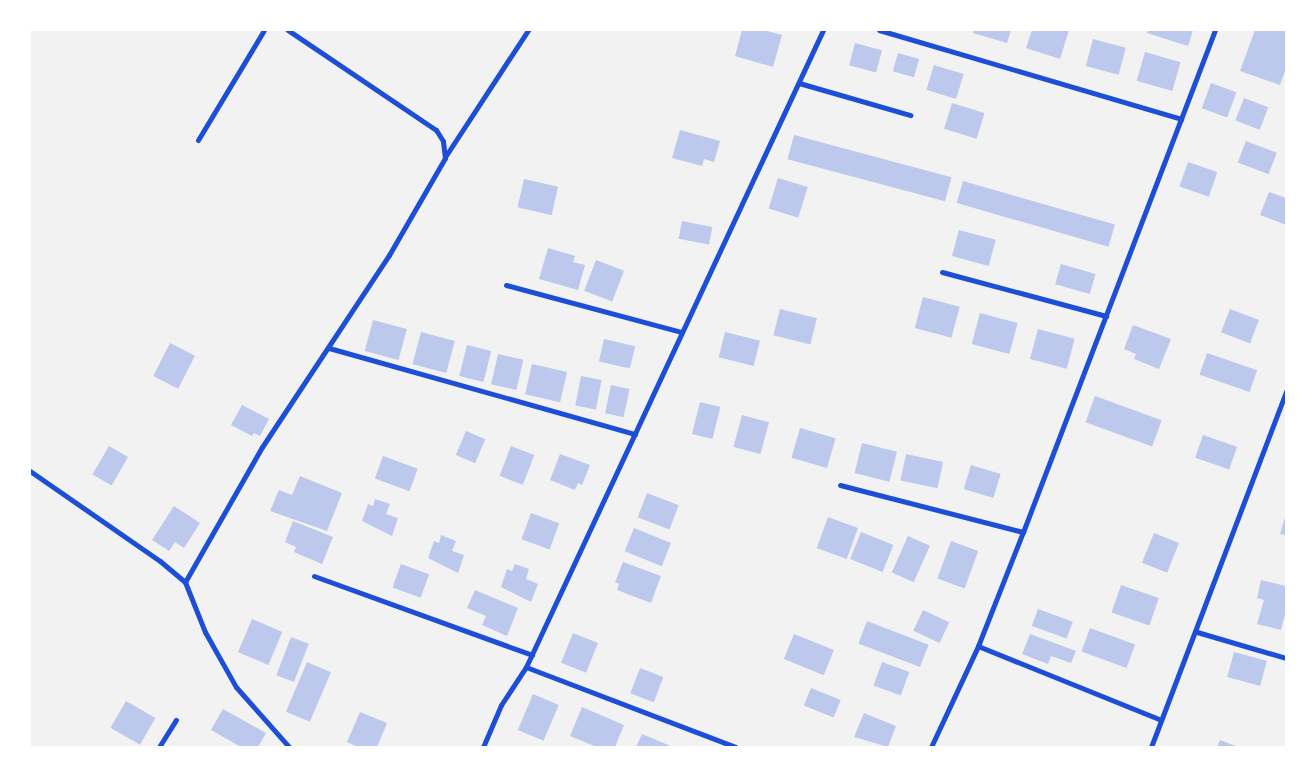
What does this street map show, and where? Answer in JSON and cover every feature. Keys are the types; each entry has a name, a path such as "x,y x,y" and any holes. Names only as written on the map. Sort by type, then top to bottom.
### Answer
{"street":[{"path":"198,140 264,30"},
{"path":"288,30 422,118 443,141 445,158"},
{"path":"185,582 262,447 329,348 412,218 445,158 528,30"},
{"path":"483,747 501,705 532,655 823,30"},
{"path":"879,30 1181,119"},
{"path":"931,747 978,646 1216,30"},
{"path":"798,83 910,115"},
{"path":"942,272 1106,316"},
{"path":"506,285 682,332"},
{"path":"329,348 635,434"},
{"path":"1151,747 1197,632 1286,391"},
{"path":"30,471 160,561 185,582 206,632 236,687 289,747"},
{"path":"840,485 1023,532"},
{"path":"314,576 532,655"},
{"path":"1197,632 1286,658"},
{"path":"978,646 1162,720"},
{"path":"526,667 735,747"},
{"path":"159,747 176,720"}],"building":[{"path":"742,30 764,30 782,35 773,67 735,56"},
{"path":"974,30 1011,30 1007,43 973,33"},
{"path":"1032,30 1069,30 1060,59 1026,48"},
{"path":"1148,30 1193,30 1188,46 1147,33"},
{"path":"1255,30 1286,30 1286,68 1280,85 1240,71"},
{"path":"1093,39 1126,48 1119,75 1086,66"},
{"path":"855,43 882,50 876,72 849,65"},
{"path":"1145,52 1181,62 1172,91 1137,81"},
{"path":"898,53 919,59 914,77 893,71"},
{"path":"934,65 964,74 956,99 926,90"},
{"path":"1211,83 1236,92 1227,118 1202,108"},
{"path":"1244,98 1268,107 1260,130 1235,120"},
{"path":"952,103 985,113 977,139 944,129"},
{"path":"680,130 720,141 714,162 704,159 702,166 672,158"},
{"path":"794,135 951,177 945,201 788,159"},
{"path":"1246,141 1277,153 1269,174 1238,162"},
{"path":"1188,162 1217,172 1209,197 1180,187"},
{"path":"778,178 808,187 798,218 769,209"},
{"path":"524,179 558,187 552,215 517,207"},
{"path":"963,181 1115,225 1109,247 957,203"},
{"path":"1269,192 1286,198 1286,225 1260,215"},
{"path":"682,221 712,227 709,245 679,239"},
{"path":"959,230 996,240 989,266 952,256"},
{"path":"548,248 575,256 573,262 585,265 578,290 539,279"},
{"path":"596,260 624,271 612,302 584,291"},
{"path":"1061,264 1096,274 1090,294 1055,284"},
{"path":"923,297 960,307 951,338 915,328"},
{"path":"780,309 817,318 810,344 773,335"},
{"path":"1230,309 1259,320 1250,343 1221,332"},
{"path":"980,313 1018,323 1009,354 972,344"},
{"path":"373,320 407,329 399,360 365,351"},
{"path":"1133,325 1171,339 1159,369 1134,359 1136,354 1124,349"},
{"path":"1038,329 1075,339 1067,369 1030,359"},
{"path":"421,332 455,341 446,373 412,364"},
{"path":"725,332 760,341 754,366 719,357"},
{"path":"604,339 635,346 630,369 599,361"},
{"path":"170,343 195,356 178,389 153,376"},
{"path":"467,345 491,351 484,382 459,376"},
{"path":"1207,353 1257,370 1250,392 1200,375"},
{"path":"498,354 523,360 516,390 491,384"},
{"path":"532,364 567,372 560,402 525,394"},
{"path":"581,376 602,380 596,409 575,405"},
{"path":"611,385 630,389 624,417 605,413"},
{"path":"1095,396 1162,420 1152,447 1085,422"},
{"path":"700,402 720,407 712,439 692,434"},
{"path":"242,405 269,419 260,436 254,433 252,436 231,425"},
{"path":"742,415 769,422 761,454 733,447"},
{"path":"800,428 836,438 827,468 791,458"},
{"path":"466,431 485,439 475,463 456,455"},
{"path":"1203,435 1237,447 1229,469 1195,458"},
{"path":"862,443 897,452 889,482 855,473"},
{"path":"109,446 128,457 112,486 92,475"},
{"path":"511,446 534,455 523,485 500,476"},
{"path":"560,454 590,465 582,485 578,483 575,490 550,480"},
{"path":"906,454 943,462 938,488 900,480"},
{"path":"383,456 418,469 410,491 375,479"},
{"path":"971,465 1001,474 993,498 964,489"},
{"path":"300,476 342,493 327,531 270,511 279,490 292,495"},
{"path":"647,493 679,505 669,529 638,517"},
{"path":"375,499 390,504 386,514 398,518 392,536 362,521 368,504 373,506"},
{"path":"174,506 200,523 184,548 175,542 169,551 152,540"},
{"path":"531,513 559,523 550,550 521,539"},
{"path":"1286,514 1286,535 1280,534"},
{"path":"828,517 858,528 847,559 817,548"},
{"path":"293,521 333,537 322,564 294,552 296,547 285,542"},
{"path":"634,528 671,543 662,566 625,551"},
{"path":"861,532 893,545 883,572 850,559"},
{"path":"1154,533 1179,543 1167,573 1142,563"},
{"path":"441,535 456,541 452,551 464,555 458,573 428,558 434,541 439,543"},
{"path":"908,536 930,546 914,582 892,573"},
{"path":"951,541 978,551 965,589 937,579"},
{"path":"623,562 661,576 651,603 617,590 619,584 615,582"},
{"path":"401,564 429,574 421,598 392,587"},
{"path":"515,564 529,569 526,579 538,584 531,602 501,587 507,569 512,571"},
{"path":"1261,580 1286,586 1286,610 1281,630 1257,624 1264,600 1257,598"},
{"path":"1121,585 1159,598 1149,625 1112,612"},
{"path":"475,590 518,608 507,636 482,625 486,616 467,608"},
{"path":"1038,609 1073,622 1067,639 1032,626"},
{"path":"923,610 949,622 940,643 913,631"},
{"path":"252,619 282,632 268,665 238,652"},
{"path":"867,621 929,645 920,667 858,643"},
{"path":"1090,628 1135,644 1127,668 1081,651"},
{"path":"573,633 598,643 586,673 561,663"},
{"path":"794,634 834,650 824,675 784,659"},
{"path":"1030,634 1076,651 1071,663 1051,656 1048,664 1022,654"},
{"path":"291,637 309,644 294,682 276,675"},
{"path":"1234,652 1267,661 1260,686 1227,677"},
{"path":"307,662 331,672 310,722 286,712"},
{"path":"882,662 909,672 901,695 873,685"},
{"path":"640,668 663,677 654,702 630,693"},
{"path":"811,688 841,700 834,718 804,706"},
{"path":"533,694 559,705 544,741 518,730"},
{"path":"126,701 155,718 140,745 110,728"},
{"path":"582,707 624,725 615,747 597,747 570,736"},
{"path":"223,709 266,733 258,747 241,747 211,730"},
{"path":"360,712 387,723 377,747 358,747 347,742"},
{"path":"864,713 896,726 888,747 854,737"},
{"path":"642,734 673,747 636,747"},
{"path":"1220,740 1238,747 1217,747"}]}
